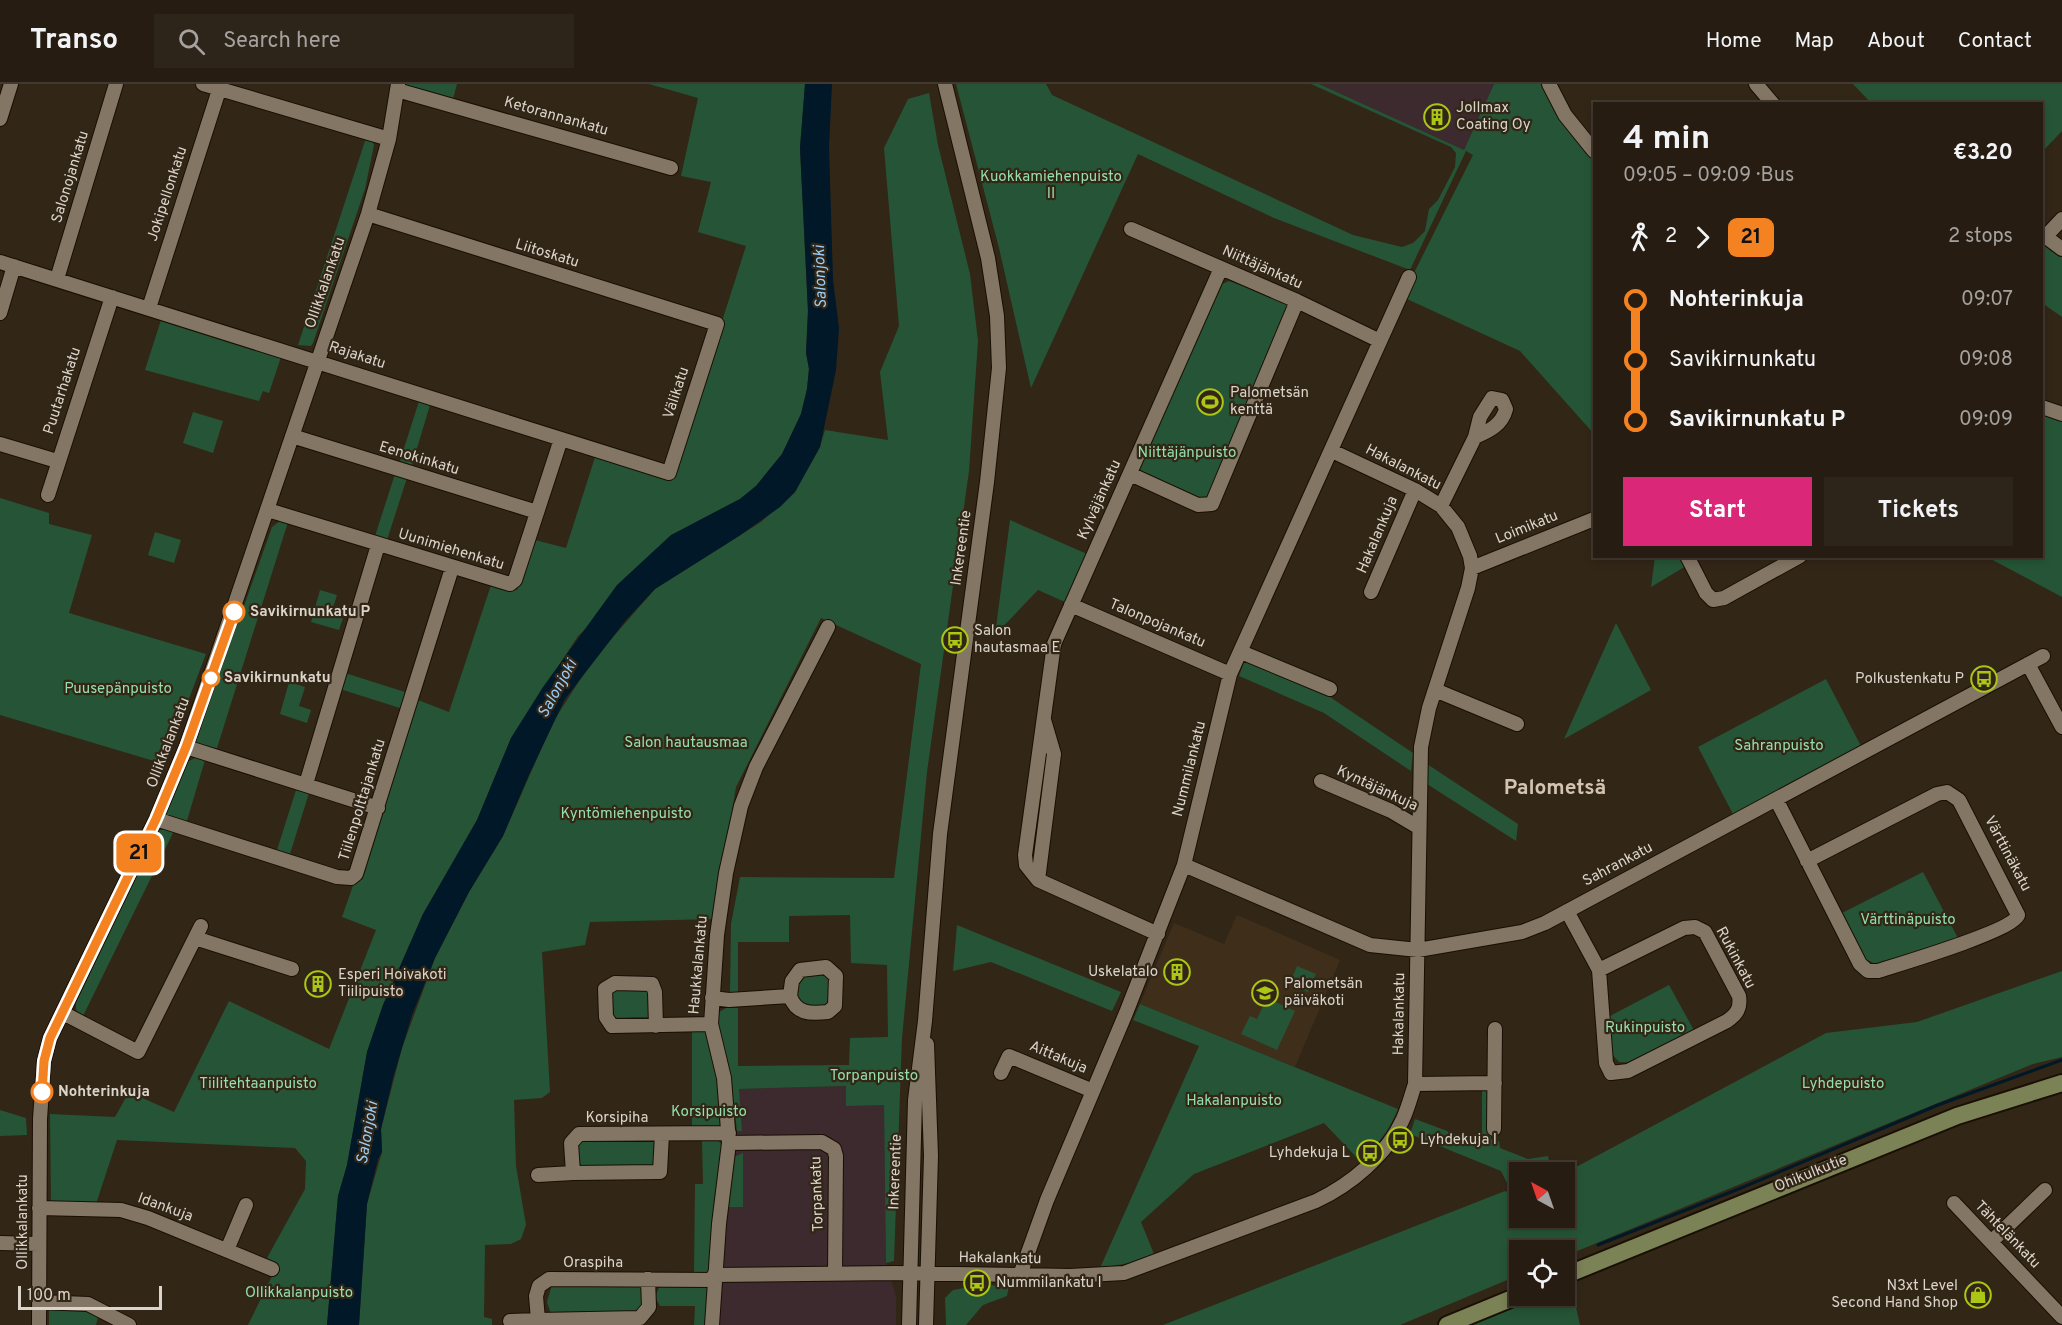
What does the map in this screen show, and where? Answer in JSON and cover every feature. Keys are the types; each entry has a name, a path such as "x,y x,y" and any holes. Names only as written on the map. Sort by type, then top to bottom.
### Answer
{"main road":[{"name":"Ohikulkutie","path":"1575,1272 1957,1116 2062,1083"},
{"path":"1447,1325 1509,1300"}],"street":[{"path":"0,119 11,84"},
{"name":"Salonojankatu","path":"57,279 116,84"},
{"path":"203,84 390,139"},
{"name":"Inkereentie","path":"909,1325 912,1156 940,834 993,435 999,368 997,316 988,258 945,84"},
{"path":"1549,84 1565,115 1593,150"},
{"path":"1756,84 1771,102"},
{"name":"Ollikkalankatu","path":"39,1325 39,1208 44,1061 63,1013 156,819 186,747 368,214 390,139 397,87"},
{"name":"Ketorannankatu","path":"397,87 671,168"},
{"name":"Jokipellonkatu","path":"149,308 219,90"},
{"name":"Liitoskatu","path":"368,214 717,324"},
{"path":"2062,219 2043,235 2062,249"},
{"name":"Niittäjänkatu","path":"1131,229 1297,301 1380,341"},
{"name":"Rajakatu","path":"0,262 669,472"},
{"path":"0,313 14,266"},
{"name":"Kylväjänkatu","path":"1158,934 1038,880 1054,754 1043,717 1054,644 1221,268"},
{"name":"Nummilankatu","path":"1020,1275 1047,1200 1158,934 1184,865 1230,674 1409,277"},
{"name":"Puutarhakatu","path":"48,495 111,297"},
{"path":"1130,474 1197,505 1212,504 1297,301"},
{"name":"Välikatu","path":"669,472 717,324"},
{"path":"2043,407 2062,414"},
{"name":"Eenokinkatu","path":"292,436 537,512"},
{"path":"1441,506 1474,437"},
{"name":"Uunimiehenkatu","path":"268,510 510,584 515,580 561,439"},
{"path":"0,444 57,461"},
{"name":"Hakalankatu","path":"910,1273 1020,1275 1124,1273 1322,1199 1344,1185 1382,1150 1402,1120 1415,1084 1421,747 1435,690 1468,588 1472,568 1463,536 1441,506 1415,490 1332,451"},
{"name":"Hakalankuja","path":"1371,592 1415,490"},
{"name":"Loimikatu","path":"1472,568 1593,519"},
{"path":"306,784 378,545"},
{"path":"1688,558 1706,593 1713,600 1724,598 1796,558"},
{"name":"Tiilenpolttajankatu","path":"156,819 338,877 351,878 361,866 452,568"},
{"name":"Talonpojankatu","path":"1071,605 1230,674"},
{"name":"Haukkalankatu","path":"712,1325 714,1278 729,1138 724,1078 711,1024 717,935 741,806 778,720 828,627"},
{"path":"1241,652 1330,689"},
{"name":"Sahrankatu","path":"1184,865 1362,943 1418,950 1522,932 1568,911 2043,656"},
{"path":"2028,664 2062,725"},
{"path":"1435,690 1517,724"},
{"path":"186,747 378,808"},
{"name":"Kyntäjänkuja","path":"1321,781 1391,811 1418,827"},
{"name":"Värttinäkatu","path":"1776,799 1860,964 1868,970 1878,971 2009,926 2018,915 1959,800 1947,792 1937,794 1808,861"},
{"name":"Rukinkatu","path":"1568,911 1599,970 1606,1063 1611,1073 1628,1071 1727,1021 1738,1011 1740,1005 1739,996 1705,932 1695,927 1684,928 1599,970"},
{"path":"63,1013 138,1052 198,932 292,969"},
{"path":"656,1026 655,992 652,984 615,983 605,989 603,996 606,1017 612,1026 656,1026 711,1024"},
{"path":"712,998 729,1000 790,996"},
{"name":"Inkereentie","path":"925,1021 931,1104 929,1274 926,1325"},
{"path":"1494,1129 1495,1029"},
{"name":"Aittakuja","path":"1001,1073 1015,1042"},
{"name":"Aittakuja","path":"1009,1056 1093,1091"},
{"path":"1415,1084 1495,1083"},
{"name":"Korsipiha","path":"573,1173 571,1143 573,1137 579,1134 662,1134 729,1138"},
{"name":"Korsipiha","path":"538,1175 660,1172 662,1134"},
{"name":"Torpankatu","path":"729,1138 822,1142 834,1149 836,1156 835,1273"},
{"path":"1991,1242 2046,1190"},
{"name":"Tähtelänkatu","path":"1954,1203 2062,1317"},
{"path":"227,1250 246,1205"},
{"name":"Idankuja","path":"39,1208 121,1210 148,1218 272,1269"},
{"path":"0,1244 39,1244"},
{"path":"714,1278 835,1273 910,1273"},
{"name":"Oraspiha","path":"538,1320 536,1296 543,1281 714,1278"},
{"path":"510,1321 640,1318 649,1307 648,1279"},
{"path":"39,1302 88,1304 129,1325"}],"shaded area":[{"path":"1319,84 1494,84 1464,150"},
{"name":"Palometsän päiväkoti","path":"1237,915 1340,960 1295,1067 1140,1004 1174,923 1224,944"},
{"path":"847,1086 884,1105 886,1262 896,1297 896,1325 717,1325 732,1158 737,1131 741,1131 739,1089"}],"green space":[{"path":"406,84 457,84 453,99 405,87"},
{"name":"Tiilitehtaanpuisto","path":"649,84 805,84 800,148 808,311 806,353 809,368 801,414 782,454 756,486 740,499 696,522 578,636 511,738 477,820 423,914 383,1005 367,1052 347,1165 338,1196 327,1325 248,1325 277,1266 267,1258 305,1189 306,1161 295,1148 117,1140 96,1204 51,1201 50,1114 115,1117 129,1092 174,1112 229,1001 329,1049 376,930 342,917 418,700 449,712 491,585 517,590 535,540 566,548 596,454 672,478 746,246 698,232 711,182 681,176 698,98"},
{"name":"Kuokkamiehenpuisto II","path":"956,84 1046,84 1052,95 1353,235 1402,247 1413,243 1425,231 1429,209 1438,200 1455,167 1456,153 1451,147 1311,84 1319,84 1464,150 1494,84 1543,84 1554,111 1593,158 1593,433 1520,351 1407,299 1414,280 1412,277 1473,155 1466,151 1410,270 1274,218 1138,154 1031,388 999,248"},
{"path":"1853,84 2062,84 2062,131 2043,151 2043,102 1870,102"},
{"name":"Kyntömiehenpuisto","path":"929,93 938,145 970,274 978,341 969,471 927,772 902,1038 894,1261 886,1263 884,1105 846,1106 846,1086 739,1089 742,1131 737,1131 732,1089 718,1026 719,1012 726,1008 738,1008 738,1066 849,1065 850,1038 888,1037 887,965 851,963 850,915 789,916 789,942 738,942 738,995 730,994 731,924 740,877 894,878 921,664 821,618 736,787 714,919 590,922 585,945 542,952 550,1092 542,1098 514,1100 516,1166 526,1225 521,1239 511,1244 485,1245 484,1317 492,1319 492,1325 359,1325 367,1204 382,1152 381,1129 402,1048 435,958 469,892 503,836 553,722 592,661 655,589 761,522 795,492 820,447 825,430 888,440 880,372 899,326 884,148 908,99"},
{"path":"366,138 372,140 374,145 365,189 313,343 311,346 298,345"},
{"path":"2043,243 2062,257 2062,317 2043,304"},
{"name":"Niittäjänpuisto","path":"1229,281 1285,301 1289,306 1208,501 1201,502 1139,472 1139,466 1218,291 1222,284"},
{"path":"161,320 281,357 269,393 263,391 259,401 145,370"},
{"path":"419,401 430,405 412,465 400,461"},
{"path":"193,412 223,421 213,453 183,443"},
{"path":"2043,413 2062,420 2062,597 1989,558 2043,558"},
{"path":"395,474 407,478 387,540 375,536"},
{"name":"Puusepänpuisto","path":"0,498 49,513 49,524 92,535 69,613 206,654 164,764 0,715"},
{"path":"1010,520 1087,554 1065,602 1038,590 995,635"},
{"path":"280,521 288,522 217,748 198,746 196,741 272,527"},
{"path":"155,532 181,540 174,563 148,555"},
{"path":"1655,558 1682,558 1686,566 1651,587"},
{"path":"320,590 337,595 331,614 343,618 339,630 311,622"},
{"path":"1616,623 1651,690 1564,739"},
{"path":"1245,660 1330,697 1413,753 1411,771 1324,713 1239,676"},
{"path":"345,673 408,693 403,709 340,689"},
{"name":"Sahranpuisto","path":"1826,679 1861,746 1733,814 1698,747"},
{"path":"289,682 305,687 299,706 311,710 307,723 280,714"},
{"path":"197,757 205,760 186,824 165,814 187,762"},
{"path":"1427,764 1518,824 1516,841 1427,784"},
{"path":"296,790 309,793 290,854 277,850"},
{"path":"167,828 174,831 83,1016 76,1010 76,1003 158,831"},
{"name":"Värttinäpuisto","path":"1923,872 1959,940 1880,966 1865,959 1840,914"},
{"path":"957,925 1121,992 1112,1011 991,962 953,971"},
{"path":"1297,966 1316,974 1308,992 1289,985"},
{"name":"Lyhdepuisto","path":"2062,971 2062,1057 2033,1064 1575,1252 1575,1240 1509,1240 1509,1279 1400,1325 1163,1325 1505,1191 1509,1193 1509,1228 1575,1228 1575,1168 1826,1033 1917,1022"},
{"path":"815,972 830,976 833,995 827,1008 803,1009 797,993 800,976"},
{"name":"Rukinpuisto","path":"1669,985 1696,1034 1637,1063 1619,1062 1611,1053 1608,1017"},
{"path":"642,986 651,993 649,1021 618,1022 614,1018 612,991 615,988"},
{"path":"1267,998 1295,1011 1277,1050 1241,1034 1250,1016 1257,1019"},
{"name":"Hakalanpuisto","path":"1140,1004 1398,1109 1382,1137 1360,1161 1324,1123 1194,1174 1141,1222 1154,1254 1129,1263 1100,1268 1199,1046 1133,1020"},
{"name":"Korsipuisto","path":"704,1030 709,1033 720,1081 722,1118 719,1127 692,1129 692,1032"},
{"name":"Lyhdepuisto","path":"1482,1087 1490,1091 1492,1096 1491,1139 1499,1141 1500,1148 1528,1159 1548,1156 1549,1162 1509,1162 1509,1187 1501,1171 1410,1134 1415,1119 1482,1144"},
{"path":"0,1110 26,1118 27,1135 0,1136"},
{"path":"655,1139 657,1167 585,1170 577,1156 580,1141"},
{"path":"702,1139 716,1139 724,1146 710,1270 704,1274 694,1275 695,1184 703,1184"},
{"path":"743,1153 743,1207 726,1207 732,1158"},
{"path":"552,1285 640,1285 644,1291 644,1302 640,1313 551,1314 547,1302"},
{"path":"660,1285 709,1286 708,1325 694,1325 695,1306 660,1306 655,1297"},
{"path":"981,1285 1009,1286 1007,1296 983,1305 966,1325 946,1325 945,1298 953,1290"},
{"path":"1575,1303 1580,1325 1463,1325 1509,1306 1575,1306"},
{"path":"49,1309 79,1309 98,1317 96,1325 49,1325"}],"water":[{"name":"Salonjoki","path":"805,84 832,84 829,147 833,280 839,328 836,370 820,447 795,492 780,507 655,589 626,620 565,699 503,836 469,892 435,958 412,1015 393,1078 381,1129 382,1152 378,1159 367,1204 359,1325 327,1325 338,1196 347,1165 367,1052 383,1005 423,914 477,820 511,738 543,687 617,585 671,535 740,499 756,486 782,454 801,414 809,369 806,353 808,311 800,148"}],"waterway":[{"path":"1598,1245 1938,1105 2062,1060"}],"bus line":[{"name":"21","path":"42,1092 44,1061 50,1038 156,819 186,747 234,612"}],"place":[{"name":"Jollmax Coating Oy","path":"1437,117"},
{"name":"Palometsän kenttä","path":"1210,402"},
{"name":"Savikirnunkatu P","path":"234,612"},
{"name":"Salon hautasmaa E","path":"955,640"},
{"name":"Savikirnunkatu","path":"211,678"},
{"name":"Polkustenkatu P","path":"1984,679"},
{"name":"Uskelatalo","path":"1177,972"},
{"name":"Esperi Hoivakoti Tiilipuisto","path":"318,984"},
{"name":"Palometsän päiväkoti","path":"1265,993"},
{"name":"Nohterinkuja","path":"42,1092"},
{"name":"Lyhdekuja I","path":"1400,1140"},
{"name":"Lyhdekuja L","path":"1370,1153"},
{"name":"Nummilankatu I","path":"977,1283"},
{"name":"N3xt Level Second Hand Shop","path":"1978,1295"}],"district":[{"name":"Palometsä","path":"1555,788"}],"park label":[{"name":"Salon hautausmaa","path":"686,743"},
{"name":"Torpanpuisto","path":"874,1076"},
{"name":"Ollikkalanpuisto","path":"299,1293"}]}
